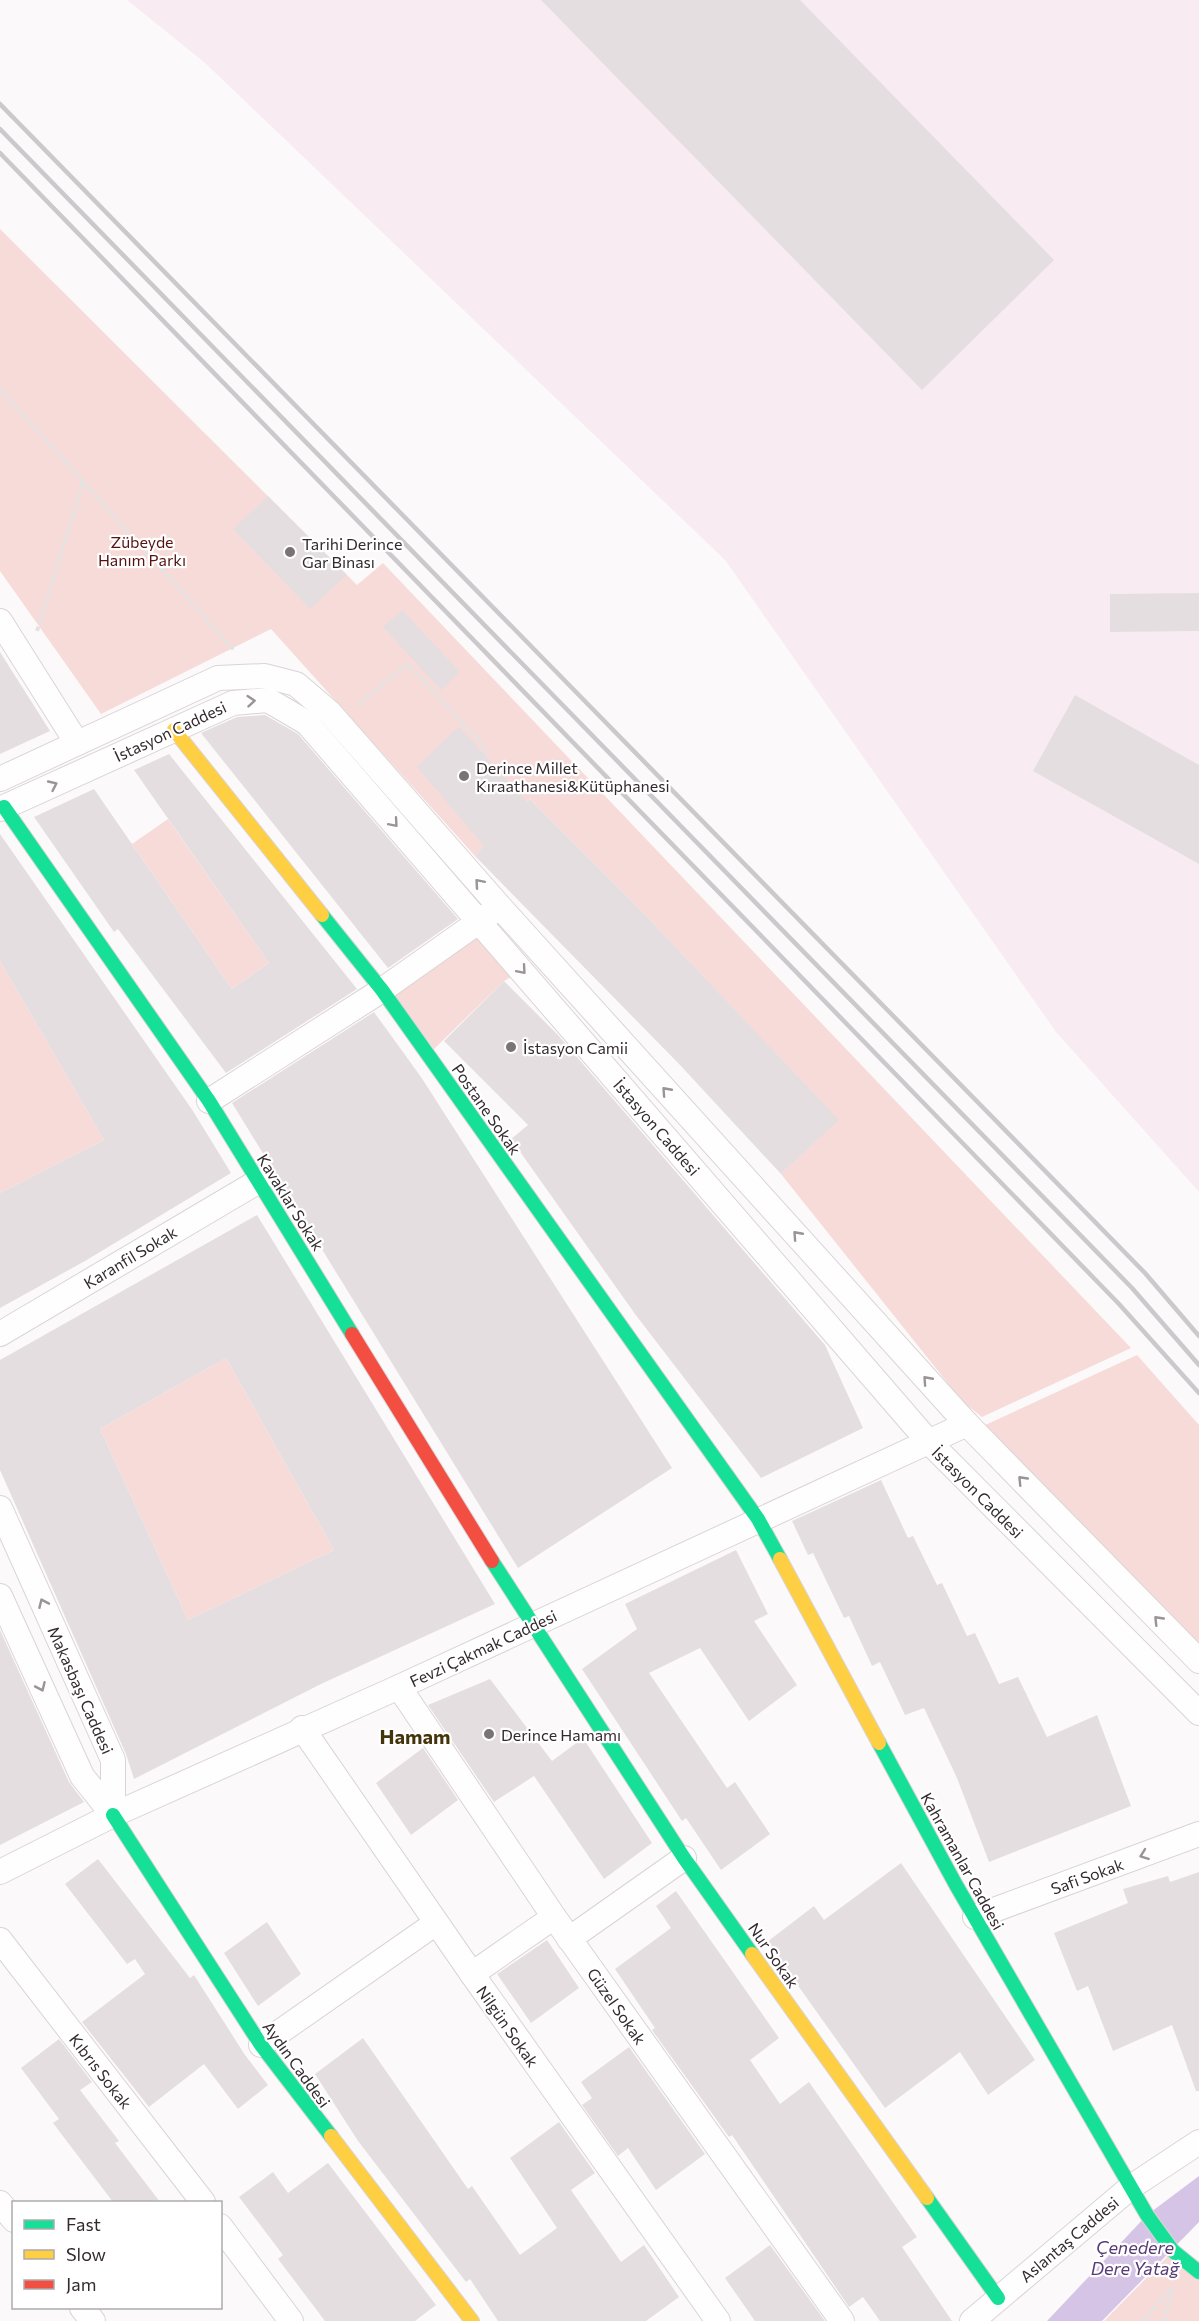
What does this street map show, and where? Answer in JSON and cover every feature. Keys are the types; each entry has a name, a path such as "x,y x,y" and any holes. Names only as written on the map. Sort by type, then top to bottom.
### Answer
{"street":[{"path":"0,621 77,743"},
{"name":"İstasyon Caddesi","path":"0,779 218,678 265,676 296,684 330,713 500,907 967,1424 1199,1662"},
{"name":"İstasyon Caddesi","path":"2,808 233,703 268,699 307,723 928,1441 1199,1713"},
{"name":"Postane Sokak","path":"174,730 382,990 758,1519"},
{"name":"Kavaklar Sokak","path":"2,808 209,1101 531,1625"},
{"path":"209,1101 382,990 500,907"},
{"name":"Karanfil Sokak","path":"0,1334 259,1181"},
{"name":"Fevzi Çakmak Caddesi","path":"0,1872 113,1815 302,1728 399,1687 967,1424"},
{"name":"Makasbaşı Caddesi","path":"0,1508 113,1760 113,1815"},
{"name":"Kahramanlar Caddesi","path":"758,1519 975,1917 1147,2215 1173,2251 1199,2272"},
{"name":"Makasbaşı Caddesi","path":"0,1596 82,1776 113,1815"},
{"name":"Nur Sokak","path":"531,1625 684,1858 998,2298"},
{"name":"Güzel Sokak","path":"399,1687 569,1939 842,2321"},
{"name":"Nilgün Sokak","path":"302,1728 436,1923 718,2321"},
{"name":"Aydın Caddesi","path":"113,1815 261,2045 472,2321"},
{"name":"Safi Sokak","path":"975,1917 1199,1834"},
{"path":"569,1939 684,1858"},
{"path":"472,1974 554,1917"},
{"path":"261,2045 436,1923"},
{"name":"Kıbrıs Sokak","path":"0,1940 202,2201"},
{"name":"Aslantaş Caddesi","path":"972,2321 1131,2187 1199,2142"},
{"path":"0,2203 12,2218"},
{"path":"222,2229 291,2321"},
{"path":"84,2309 93,2321"}],"path":[{"path":"0,389 239,656"},
{"path":"26,659 39,626 83,483"},
{"path":"356,707 408,664 482,743 487,758"},
{"path":"1164,2321 1173,2286"}],"shaded area":[{"path":"127,0 1199,0 1199,1192 1056,1032 725,560 205,63"}],"green space":[{"name":"Zübeyde Hanım Parkı","path":"0,229 357,585 383,563 1131,1348 982,1417 962,1401 781,1174 838,1120 635,904 530,799 475,856 271,629 101,714 0,571"},
{"path":"168,819 269,963 232,989 132,844"},
{"path":"478,929 516,974 504,981 434,1049 390,990"},
{"path":"0,961 104,1140 0,1193"},
{"path":"1137,1355 1199,1425 1199,1652 981,1427"},
{"path":"226,1358 334,1550 188,1620 100,1429"},
{"path":"1173,2251 1199,2272 1199,2321 1104,2321"}],"water":[{"name":"Çenedere Dere Yatağ","path":"1199,2176 1199,2222 1102,2321 1047,2321 1147,2215"}],"building":[{"path":"541,0 800,0 1054,260 922,390"},
{"name":"Tarihi Derince Gar Binası","path":"268,496 347,575 310,609 233,529"},
{"path":"1199,593 1199,631 1110,632 1110,594"},
{"path":"402,610 460,672 441,690 383,627"},
{"path":"0,652 50,731 0,754"},
{"path":"1075,695 1199,765 1199,864 1033,771"},
{"path":"265,715 298,734 458,919 388,968 201,733 237,717"},
{"path":"459,726 527,802 530,799 635,904 839,1120 781,1174 680,1065 475,856 484,846 417,767"},
{"path":"169,754 357,989 226,1073 118,929 114,932 34,817 94,789 232,989 269,963 134,770"},
{"path":"0,834 193,1111 231,1173 85,1261 0,1308 0,1193 104,1140 0,961"},
{"path":"504,981 558,1035 825,1345 863,1428 761,1478 635,1314 511,1139 528,1125 444,1041"},
{"path":"374,1012 421,1077 672,1468 518,1568 232,1103"},
{"path":"257,1215 495,1604 321,1684 134,1779 126,1754 0,1470 0,1360","holes":["226,1358 334,1550 188,1620 100,1429"]},
{"path":"881,1480 908,1538 913,1536 937,1585 942,1583 967,1636 975,1633 999,1684 1018,1677 1047,1737 1097,1715 1131,1806 989,1862 957,1778 924,1708 905,1715 880,1662 872,1666 849,1616 844,1618 813,1553 808,1555 792,1521"},
{"path":"736,1550 768,1614 754,1621 797,1685 749,1721 700,1648 649,1673 727,1788 735,1782 770,1834 721,1870 686,1818 682,1821 582,1669 637,1629 625,1604"},
{"path":"0,1630 69,1782 84,1802 0,1845"},
{"path":"490,1679 552,1761 583,1738 652,1843 604,1879 534,1776 494,1802 428,1705"},
{"path":"423,1748 458,1800 411,1835 376,1783"},
{"path":"98,1859 190,1978 194,1975 245,2055 268,2085 238,2109 204,2064 149,2107 82,2022 145,1974 135,1959 127,1964 65,1884"},
{"path":"901,1863 1035,2060 988,2095 960,2052 885,2108 767,1942 814,1906 824,1920"},
{"path":"1199,1872 1199,2091 1196,2091 1172,2025 1113,2051 1088,1986 1077,1991 1054,1933 1128,1903 1123,1889 1168,1876 1170,1882"},
{"path":"676,1891 779,2038 750,2060 780,2104 809,2082 917,2237 902,2247 952,2321 880,2321 863,2297 849,2307 732,2135 729,2137 652,2030 655,2028 615,1969 671,1928 656,1906"},
{"path":"267,1922 301,1974 258,2006 224,1953"},
{"path":"547,1940 579,1988 531,2023 497,1974"},
{"path":"363,2038 468,2189 472,2186 520,2255 557,2228 510,2158 559,2122 595,2173 571,2190 621,2262 644,2245 679,2297 646,2321 498,2321 470,2279 466,2282 358,2141 315,2074"},
{"path":"59,2039 92,2082 80,2090 119,2141 115,2143 159,2201 112,2201 53,2123 59,2119 21,2068"},
{"path":"629,2047 705,2154 656,2190 628,2148 618,2156 582,2105 592,2098 581,2082"},
{"path":"328,2163 436,2305 415,2321 325,2321 278,2259 283,2255 239,2197 273,2172 288,2193"},
{"path":"770,2245 825,2321 755,2321 725,2278"}],"railway":[{"path":"0,104 1145,1273 1199,1336"},
{"path":"0,129 1132,1288 1199,1365"},
{"path":"0,153 1119,1304 1199,1393"}],"traffic: fast":[{"path":"4,807 209,1101 352,1334"},
{"path":"322,915 382,990 758,1519 780,1559"},
{"path":"492,1561 684,1858 752,1954"},
{"path":"879,1743 956,1885 1147,2215 1173,2251 1199,2272"},
{"path":"113,1815 261,2045 331,2136"},
{"path":"927,2198 998,2298"}],"traffic: slow":[{"path":"174,730 322,915"},
{"path":"780,1559 879,1743"},
{"path":"752,1954 927,2198"},
{"path":"331,2136 472,2321"}],"traffic: jam":[{"path":"352,1334 492,1561"}],"place":[{"name":"Tarihi Derince Gar Binası","path":"290,552"},
{"name":"Derince Millet Kıraathanesi&Kütüphanesi","path":"464,776"},
{"name":"İstasyon Camii","path":"511,1047"},
{"name":"Derince Hamamı","path":"489,1734"}],"district":[{"name":"Hamam","path":"415,1736"}]}
